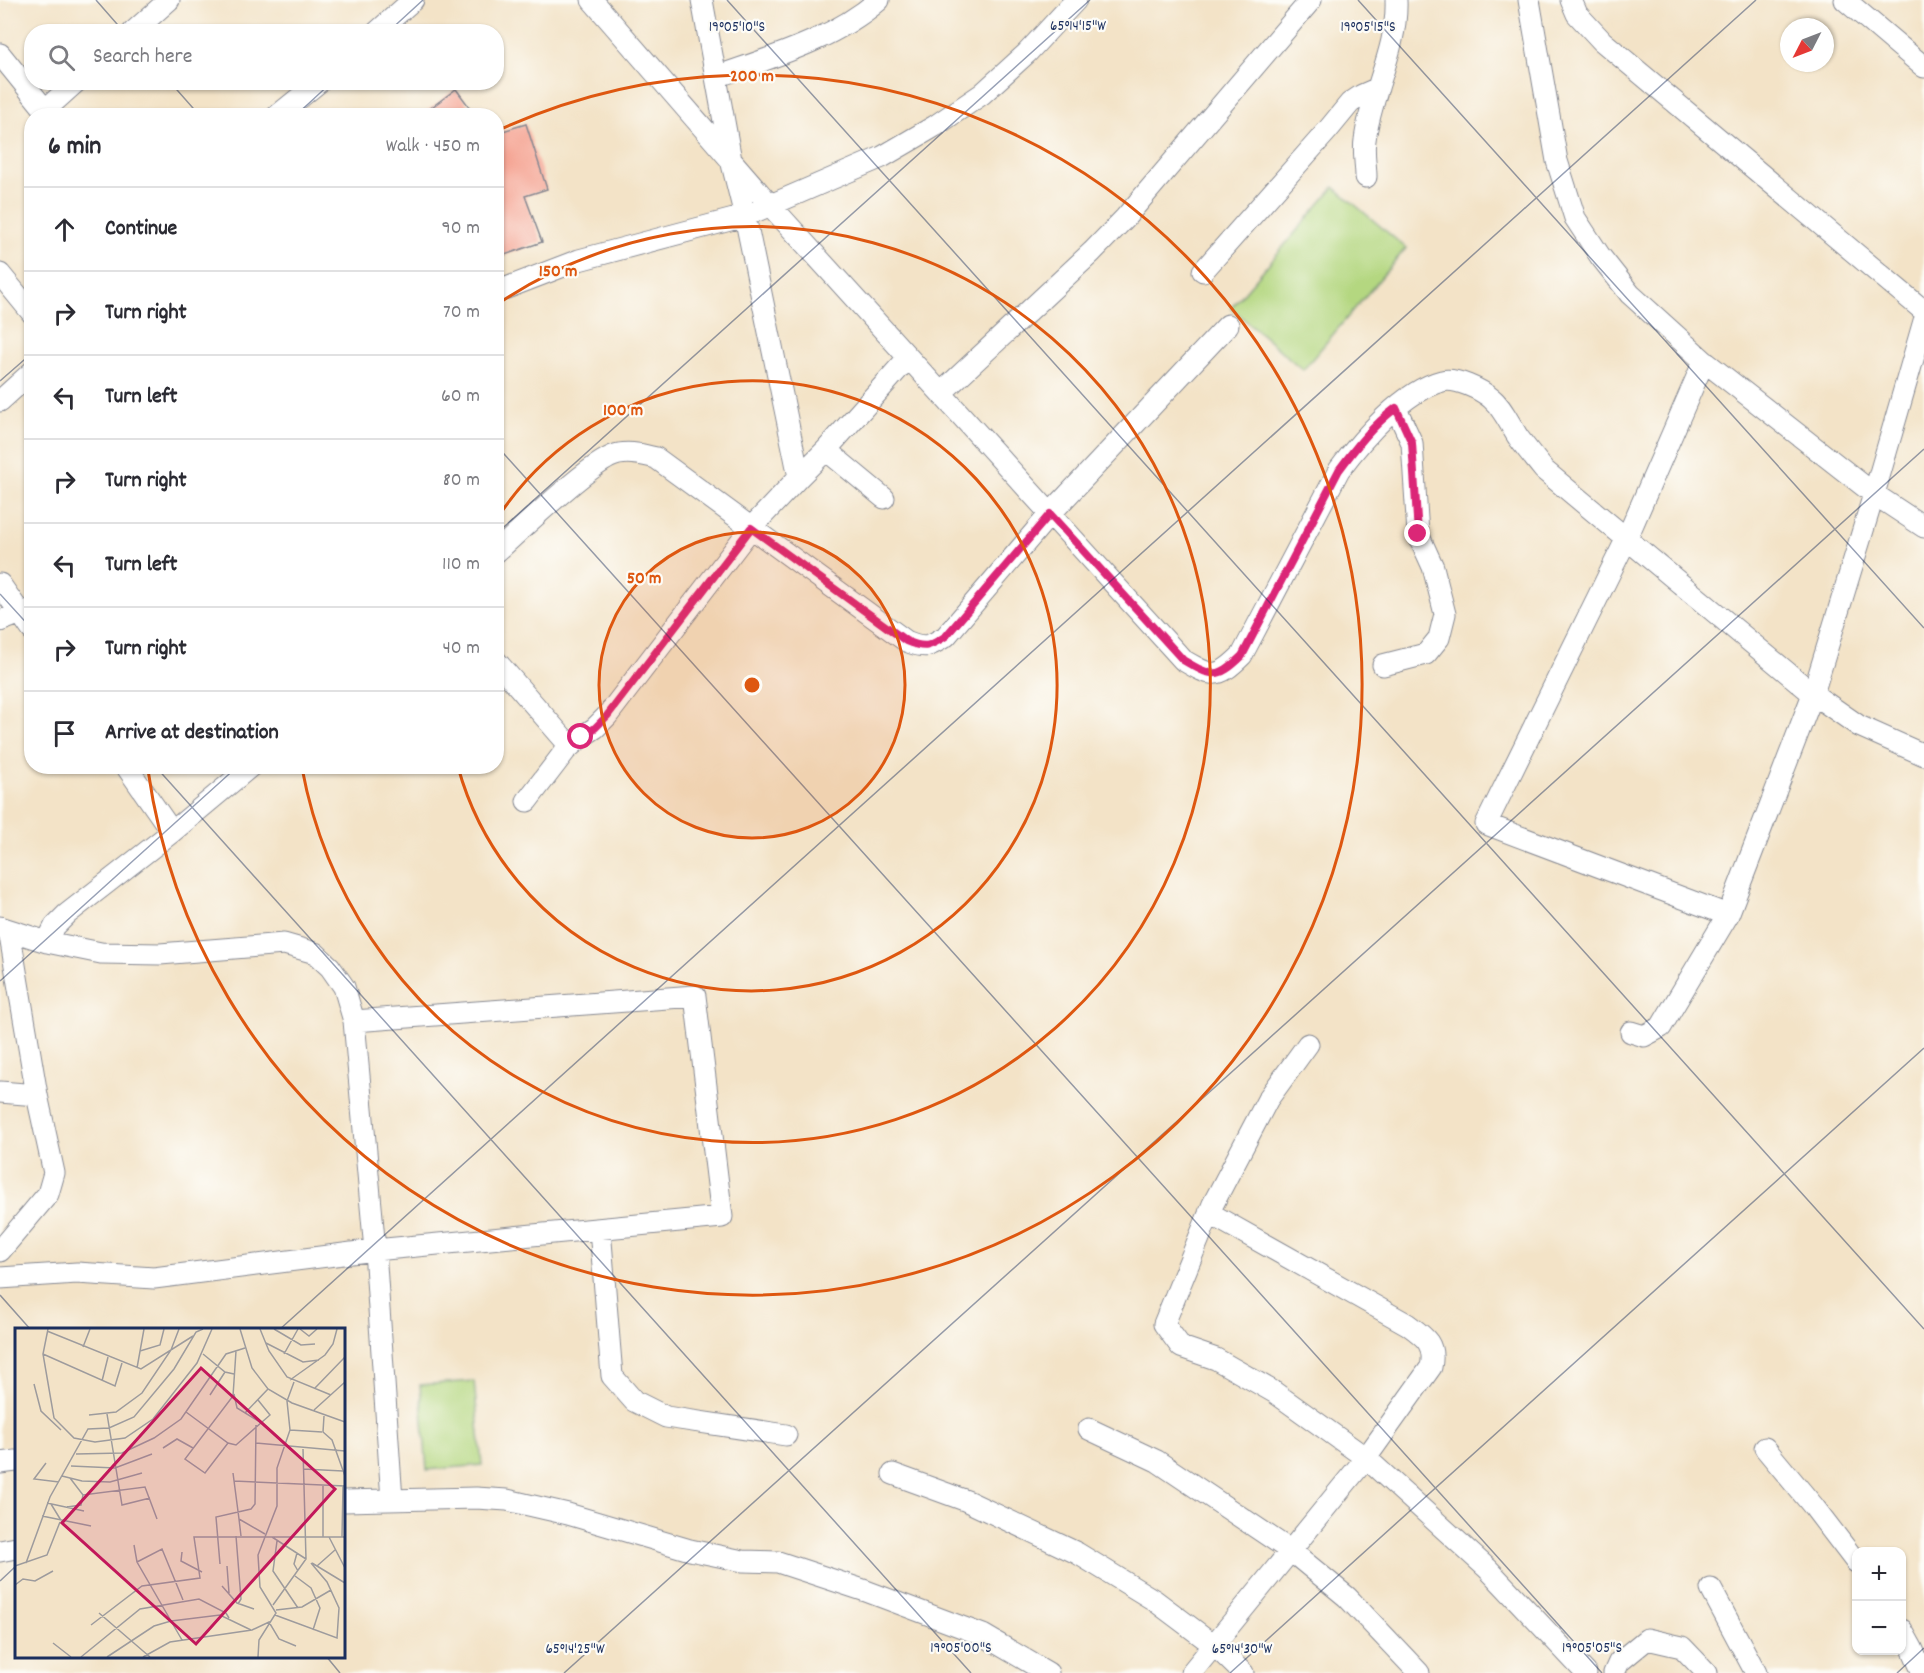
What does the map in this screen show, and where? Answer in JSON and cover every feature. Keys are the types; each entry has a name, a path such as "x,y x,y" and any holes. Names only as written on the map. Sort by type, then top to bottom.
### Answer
{"street":[{"path":"142,24 169,0"},
{"path":"386,24 413,0"},
{"path":"592,0 770,205 908,358 1183,660 1203,672 1215,674 1228,670 1242,656 1339,470 1358,445 1383,418 1396,408 1420,390 1444,380 1471,386 1494,400 1518,437 1544,470 1813,694 1859,726 1924,755"},
{"path":"702,0 731,160 746,216 799,477"},
{"path":"716,77 801,48 842,26 879,0"},
{"path":"504,289 579,260 746,216 882,158 982,94 1027,53 1076,0"},
{"path":"941,393 1092,252 1125,218 1311,0"},
{"path":"1366,177 1364,141 1390,50 1397,16 1396,0"},
{"path":"1529,0 1557,161 1575,218 1600,256 1630,294 1704,362 1874,494 1924,527"},
{"path":"1571,0 1577,14 1602,41 1924,311"},
{"path":"1845,0 1924,67"},
{"path":"0,54 24,84"},
{"path":"1203,271 1350,103 1362,94 1378,88"},
{"path":"29,90 43,108"},
{"path":"52,108 69,90"},
{"path":"287,108 310,90"},
{"path":"0,274 24,303"},
{"path":"1631,1032 1644,1036 1661,1027 1728,915 1813,694 1924,321"},
{"path":"504,545 583,475 603,461 617,454 638,454 656,458 906,641 920,647 933,645 946,636 1050,514 1228,325"},
{"path":"526,801 570,746 607,716 751,528 826,450 908,358"},
{"path":"1704,362 1626,540 1486,824 1728,915"},
{"path":"0,401 24,379"},
{"path":"1383,665 1426,654 1439,638 1445,614 1433,567 1418,534 1412,443 1396,408"},
{"path":"826,450 884,498"},
{"path":"0,584 24,612"},
{"path":"0,621 24,618"},
{"path":"504,670 570,746"},
{"path":"132,774 172,832"},
{"path":"47,942 55,926 67,914 241,774"},
{"path":"0,1251 48,1194 54,1173 5,929 47,942 101,953 160,954 284,944 315,953 330,967 344,987 354,1021 375,1250 392,1500"},
{"path":"0,1278 77,1274 154,1278 375,1250 722,1217 695,996 354,1021"},
{"path":"1308,1044 1268,1099 1209,1213 1164,1324 1181,1347 1216,1359 1274,1392 1366,1458 1488,1569 1586,1673"},
{"path":"0,1092 37,1095"},
{"path":"1191,1673 1366,1458 1431,1367 1434,1354 1426,1338 1407,1324 1209,1213"},
{"path":"600,1229 612,1376 634,1401 666,1417 786,1435"},
{"path":"1089,1429 1157,1461 1290,1551 1347,1597 1419,1673"},
{"path":"1765,1448 1852,1555"},
{"path":"0,1463 15,1461"},
{"path":"893,1474 967,1501 1077,1553 1154,1600 1214,1645 1243,1673"},
{"path":"345,1501 476,1498 507,1500 568,1514 690,1550 744,1561 778,1562 866,1591 983,1635 1048,1673"},
{"path":"0,1551 15,1548"},
{"path":"1711,1589 1756,1673"},
{"path":"1614,1673 1619,1662 1647,1639 1682,1647 1707,1673"},
{"path":"1906,1639 1919,1669"}],"green space":[{"path":"1334,187 1406,248 1303,370 1231,308"},
{"path":"474,1381 482,1465 427,1470 420,1385"}],"building":[{"path":"457,90 470,108 431,108"},
{"path":"526,124 547,189 525,196 542,242 504,255 504,131"}],"route":[{"path":"581,737 607,716 751,528 906,641 920,647 933,645 946,636 1050,514 1183,660 1203,672 1215,674 1228,670 1242,656 1339,470 1358,445 1383,418 1396,408 1412,443 1418,534"}]}
